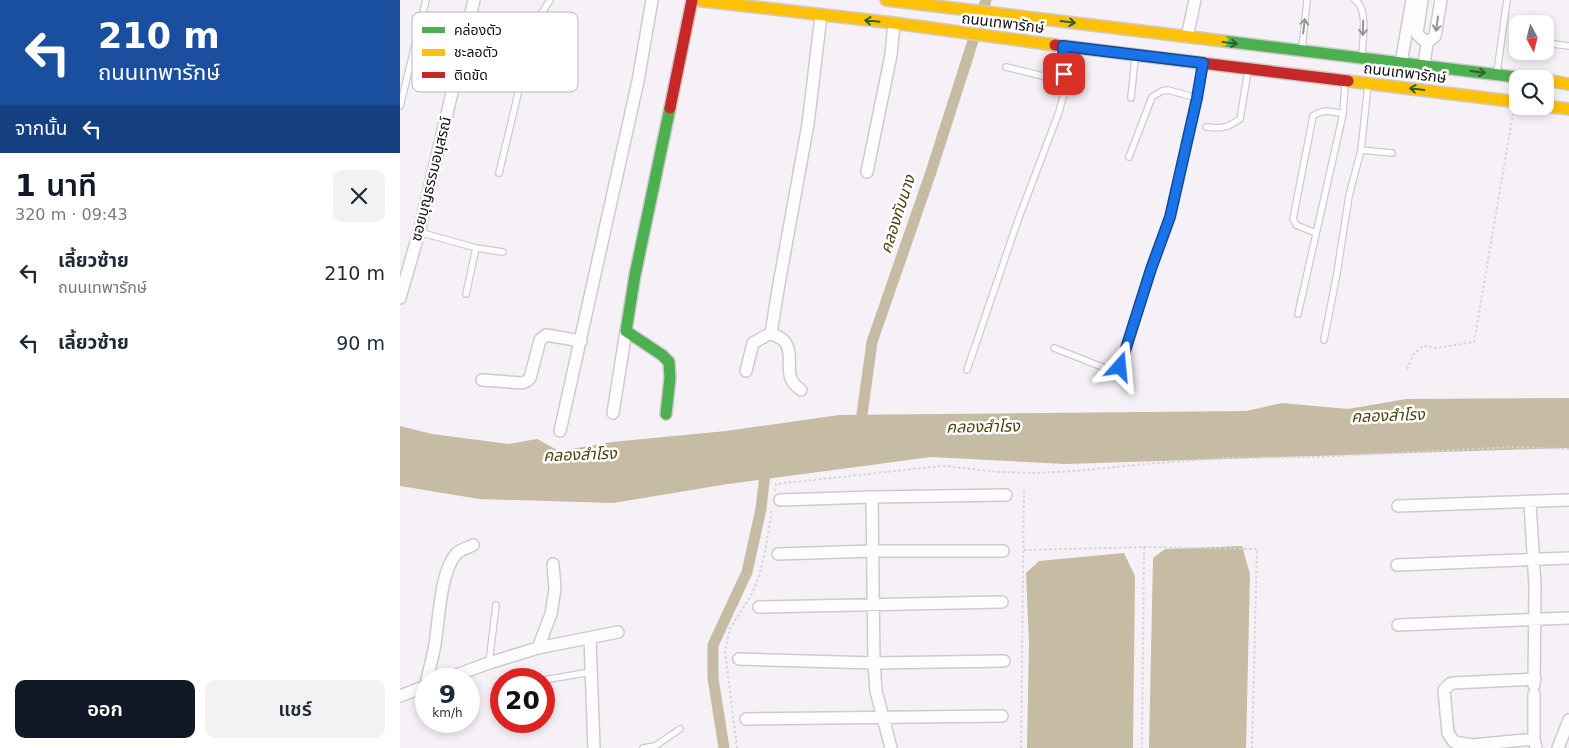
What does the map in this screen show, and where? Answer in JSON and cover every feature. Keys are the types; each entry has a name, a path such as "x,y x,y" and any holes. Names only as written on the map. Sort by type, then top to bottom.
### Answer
{"main road":[{"name":"ถนนเทพารักษ์","path":"693,0 894,23 1136,56 1509,101"},
{"path":"666,414 670,378 669,362 662,355 626,331 635,275 693,0"},
{"name":"ถนนเทพารักษ์","path":"893,0 1187,38 1509,76"},
{"path":"1554,81 1569,84"},
{"path":"1554,107 1569,109"}],"street":[{"path":"560,431 638,81 652,0"},
{"path":"1187,38 1195,0"},
{"path":"1401,63 1412,0"},
{"path":"1422,0 1417,34 1426,44"},
{"path":"1424,66 1426,44 1435,36 1441,0"},
{"path":"771,333 808,124 821,16"},
{"path":"866,172 871,156 891,55 894,23"},
{"name":"ซอยบุญธรรมอนุสรณ์","path":"400,298 419,232 452,92"},
{"path":"613,413 626,331"},
{"path":"746,371 753,343 771,333"},
{"path":"771,333 782,339 786,345 791,379 801,390"},
{"path":"482,380 522,383 528,381 540,340 546,335 581,341"},
{"path":"776,498 1006,495"},
{"path":"872,497 876,691 891,748"},
{"path":"1398,506 1569,500"},
{"path":"1530,502 1535,586 1535,744 1472,746 1454,742 1448,733 1444,690 1453,683 1534,686"},
{"path":"430,668 447,571 455,556 460,551 473,545"},
{"path":"778,554 1003,550"},
{"path":"1397,565 1569,558"},
{"path":"538,648 551,614 555,589 553,564"},
{"path":"759,607 1002,602"},
{"path":"1398,624 1569,618"},
{"path":"474,668 538,648 618,632"},
{"path":"590,638 594,748"},
{"path":"739,660 1004,661"},
{"path":"400,696 415,689"},
{"path":"746,719 1002,716"},
{"path":"1558,748 1569,720"}],"lane":[{"path":"542,12 550,0"},
{"path":"1301,51 1307,0"},
{"path":"1355,0 1360,3 1364,11 1362,59"},
{"path":"1496,74 1507,0"},
{"path":"1554,44 1569,46"},
{"path":"967,370 1018,220 1059,112 1063,97 1063,46"},
{"path":"1131,98 1136,56"},
{"path":"400,106 412,57"},
{"path":"1054,348 1115,372 1120,367 1151,269 1170,217 1203,63"},
{"path":"1006,66 1063,81"},
{"path":"1206,127 1219,129 1230,126 1240,119 1249,69"},
{"path":"1298,314 1343,114 1346,81"},
{"path":"1324,340 1349,196 1361,150 1368,83"},
{"path":"1129,157 1152,97 1168,90 1197,98"},
{"path":"499,172 518,92"},
{"path":"1316,233 1296,225 1293,219 1313,116 1319,111 1332,111 1343,114"},
{"path":"1361,150 1392,154"},
{"path":"419,232 476,248 503,252"},
{"path":"466,294 476,248"},
{"path":"489,662 496,606"},
{"path":"555,678 591,672"},
{"path":"643,748 655,746 680,729"}],"path":[{"path":"1407,369 1414,354 1423,346 1436,348 1474,342 1514,115"},
{"path":"737,748 725,651 730,628 751,596 759,576 776,498 776,484 945,466 999,472 1035,473 1226,458 1318,458 1512,447 1569,448"},
{"path":"1021,748 1024,490"},
{"path":"1024,550 1144,547 1257,549 1252,748"},
{"path":"1142,748 1144,547"}],"water":[{"name":"คลองสำโรง","path":"1569,398 1569,448 1065,464 931,457 728,484 613,503 479,499 400,486 400,426 432,434 509,444 537,439 559,451 612,442 726,431 839,415 1246,411 1282,403 1348,409 1406,399"},
{"path":"1242,546 1250,574 1246,748 1149,748 1153,558 1165,549"},
{"path":"1124,553 1135,576 1133,748 1027,748 1029,642 1026,573 1039,561"}],"waterway":[{"name":"คลองทับนาง","path":"860,429 872,342 931,172 986,0"},
{"path":"724,748 713,678 713,645 747,572 761,509 766,465"}],"traffic: fast":[{"path":"1223,41 1509,76"},
{"path":"666,414 670,378 669,362 662,355 626,331 635,275 670,108"}],"traffic: slow":[{"path":"694,0 894,23 1055,45"},
{"path":"886,0 1223,41"},
{"path":"1348,81 1509,101"},
{"path":"1554,82 1569,84"},
{"path":"1554,107 1569,109"}],"traffic: jam":[{"path":"670,108 692,0"},
{"path":"1055,45 1348,81"}],"route":[{"path":"1064,74 1063,46 1203,63 1170,217 1151,269 1120,367"}]}
